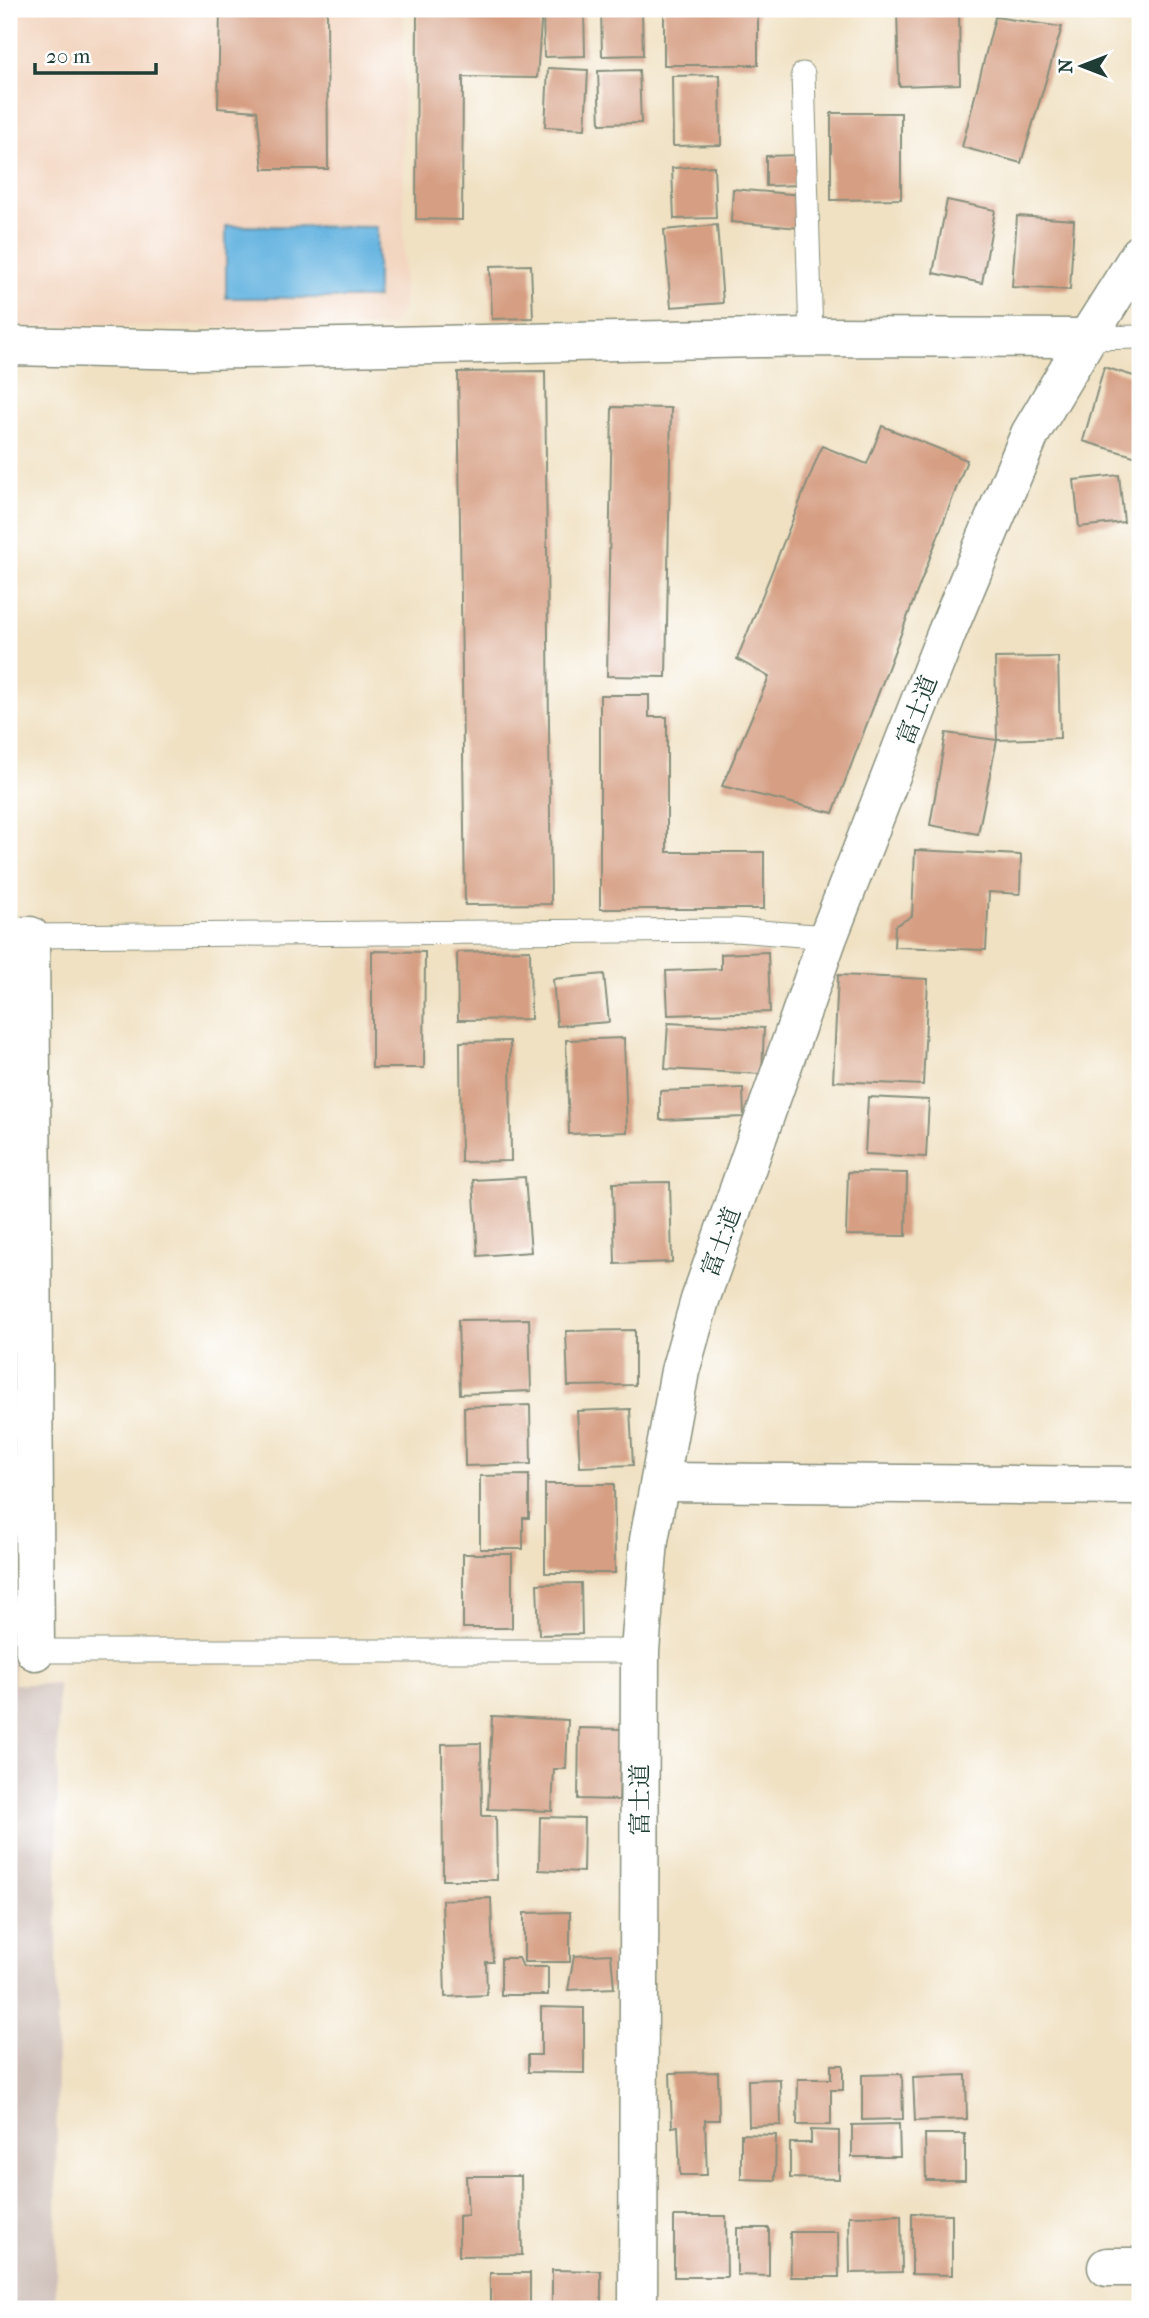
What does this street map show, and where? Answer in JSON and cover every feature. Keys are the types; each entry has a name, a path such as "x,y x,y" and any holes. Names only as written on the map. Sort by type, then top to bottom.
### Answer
{"street":[{"name":"富士道","path":"638,2309 640,1651 649,1540 680,1371 701,1300 828,937 947,632 1030,433 1140,254"},
{"path":"9,346 198,350 811,337 1087,338"},
{"path":"19,936 35,1651"},
{"path":"660,1482 1140,1486"}],"lane":[{"path":"803,74 811,337"},
{"path":"1087,338 1140,337"},
{"path":"19,936 735,930 828,937"},
{"path":"35,1651 640,1651"}],"shaded area":[{"path":"9,9 403,9 404,308 391,327 9,326"},
{"path":"9,982 16,982 14,1684 58,1684 56,2309 9,2309"},
{"path":"1140,2304 1140,2309 944,2309 944,2305"}],"water":[{"path":"226,226 377,227 377,298 226,298"}],"building":[{"path":"220,9 327,9 328,169 263,169 257,111 218,108"},
{"path":"417,9 542,9 537,78 463,77 462,220 416,219"},
{"path":"543,9 584,9 585,56 544,57"},
{"path":"601,9 642,9 643,55 602,56"},
{"path":"664,9 758,9 758,65 664,65"},
{"path":"897,9 959,9 960,84 899,86"},
{"path":"995,17 1062,27 1021,163 962,147"},
{"path":"548,68 588,70 585,129 545,127"},
{"path":"639,70 641,123 600,124 598,71"},
{"path":"720,75 721,145 673,146 672,76"},
{"path":"831,113 901,113 901,199 831,200"},
{"path":"801,155 802,185 766,186 766,156"},
{"path":"714,166 716,218 674,219 672,168"},
{"path":"733,189 802,195 800,228 731,222"},
{"path":"947,200 995,210 982,283 933,273"},
{"path":"1017,216 1074,220 1070,290 1012,287"},
{"path":"717,225 723,303 671,307 664,230"},
{"path":"531,265 533,318 492,319 490,266"},
{"path":"1104,367 1140,378 1140,458 1083,441"},
{"path":"545,371 551,904 465,905 458,372"},
{"path":"612,407 671,408 666,677 607,676"},
{"path":"882,426 967,460 833,813 722,786 769,677 737,659 822,446 867,464"},
{"path":"1119,475 1124,522 1079,527 1074,480"},
{"path":"1136,475 1140,475 1140,530 1135,530"},
{"path":"1058,657 1060,738 997,740 995,658"},
{"path":"600,695 649,695 649,717 667,717 667,852 764,852 764,909 600,909"},
{"path":"946,733 997,740 978,834 930,825"},
{"path":"915,850 1021,855 1020,894 989,892 986,950 894,947 895,926 912,916"},
{"path":"530,950 531,1019 458,1020 457,952"},
{"path":"372,951 425,952 424,1068 372,1068"},
{"path":"768,952 770,1012 668,1015 666,971 721,969 721,954"},
{"path":"604,974 609,1022 557,1026 553,979"},
{"path":"838,975 928,979 923,1085 833,1081"},
{"path":"668,1023 764,1028 762,1074 665,1069"},
{"path":"624,1038 627,1132 569,1134 566,1040"},
{"path":"510,1041 511,1161 461,1162 460,1042"},
{"path":"743,1088 744,1117 660,1120 660,1091"},
{"path":"868,1097 929,1100 926,1157 865,1154"},
{"path":"848,1172 907,1173 906,1236 846,1235"},
{"path":"525,1177 531,1252 478,1256 473,1180"},
{"path":"670,1182 672,1262 615,1264 613,1183"},
{"path":"529,1319 531,1391 460,1394 458,1320"},
{"path":"635,1330 635,1385 568,1386 566,1331"},
{"path":"530,1405 531,1464 465,1466 464,1407"},
{"path":"630,1409 633,1465 580,1467 577,1411"},
{"path":"529,1475 529,1518 523,1518 523,1549 480,1549 480,1476"},
{"path":"545,1484 614,1484 615,1573 545,1573"},
{"path":"463,1554 512,1554 512,1628 463,1628"},
{"path":"581,1583 582,1634 539,1635 537,1584"},
{"path":"492,1716 568,1720 566,1769 554,1769 552,1811 488,1809"},
{"path":"579,1728 621,1729 619,1800 578,1799"},
{"path":"481,1743 482,1816 496,1816 497,1880 443,1880 442,1744"},
{"path":"540,1817 584,1818 583,1872 539,1870"},
{"path":"491,1898 493,1962 486,1962 487,1995 445,1997 442,1900"},
{"path":"570,1912 570,1962 524,1962 524,1913"},
{"path":"611,1954 614,1988 568,1990 574,1956"},
{"path":"501,1958 519,1958 523,1967 548,1967 548,1995 501,1995"},
{"path":"541,2007 584,2008 584,2073 528,2072 528,2055 541,2055"},
{"path":"831,2065 843,2065 843,2090 831,2090 831,2125 797,2125 798,2079 831,2079"},
{"path":"718,2072 719,2120 705,2120 707,2175 680,2175 678,2126 672,2127 670,2073"},
{"path":"902,2074 903,2119 862,2120 862,2075"},
{"path":"966,2075 967,2119 915,2121 913,2077"},
{"path":"780,2079 781,2125 749,2126 748,2080"},
{"path":"899,2124 900,2157 852,2157 852,2125"},
{"path":"811,2130 839,2131 839,2179 790,2178 790,2143 811,2143"},
{"path":"741,2134 776,2135 775,2180 741,2179"},
{"path":"925,2134 965,2134 965,2180 926,2180"},
{"path":"466,2176 521,2176 522,2255 459,2256 459,2216 468,2215"},
{"path":"912,2213 952,2214 952,2275 912,2274"},
{"path":"901,2215 902,2272 850,2273 849,2216"},
{"path":"674,2216 726,2216 727,2277 674,2277"},
{"path":"737,2228 769,2228 769,2276 737,2275"},
{"path":"790,2232 838,2232 839,2277 791,2277"},
{"path":"552,2270 601,2271 601,2309 552,2309"},
{"path":"490,2273 530,2273 530,2309 490,2309"}]}
